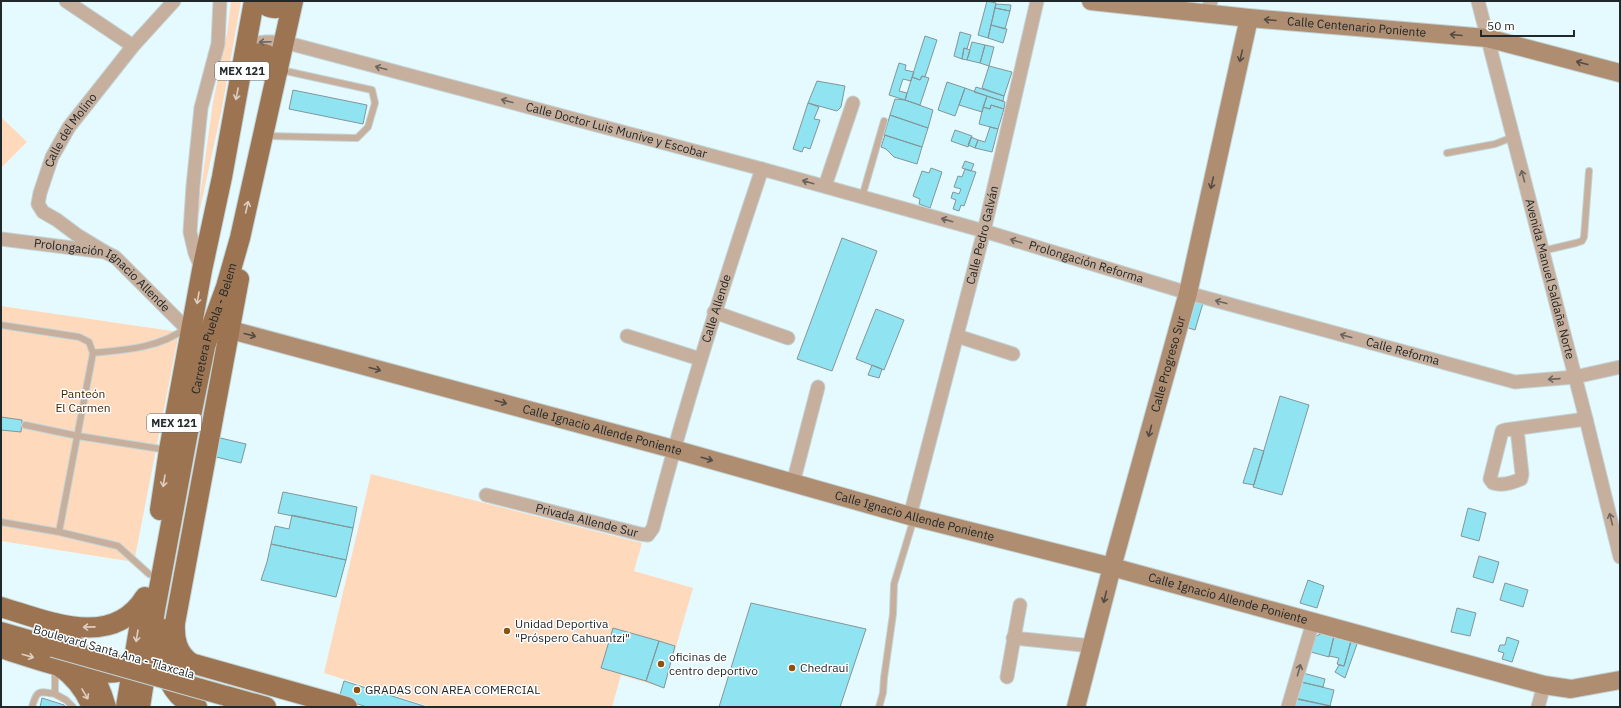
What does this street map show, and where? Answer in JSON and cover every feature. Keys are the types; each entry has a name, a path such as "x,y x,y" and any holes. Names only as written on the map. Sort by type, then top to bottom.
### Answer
{"main road":[{"name":"Carretera Puebla - Belem","path":"140,707 151,664 145,596 189,331 222,177 254,1"},
{"path":"261,1 265,5 275,9 286,6 292,1"},
{"name":"Carretera Puebla - Belem","path":"221,327 226,287 240,238 292,1"},
{"path":"245,52 264,54 273,60 278,70"},
{"path":"191,663 179,650 174,638 174,632 221,327 214,272 220,225 222,177"},
{"path":"151,664 163,633 205,408 210,372 221,327"},
{"path":"55,642 85,627 110,625 118,622 131,613 145,596"},
{"path":"1,608 55,642 94,673 108,674 151,664 191,663 347,707"},
{"name":"Boulevard Santa Ana - Tlaxcala","path":"1,620 55,642"},
{"name":"Boulevard Santa Ana - Tlaxcala","path":"1,632 55,642 227,690"},
{"path":"151,664 174,632"},
{"path":"55,642 84,690 92,707"},
{"path":"1,648 55,642 76,646 94,673 106,707"},
{"name":"Carretera Puebla - Belem","path":"128,698 151,664"},
{"path":"151,664 171,687 186,701 198,707"},
{"path":"202,707 201,702 203,686 214,669"},
{"path":"227,690 266,707"},
{"path":"227,690 305,707"}],"street":[{"path":"66,1 133,46"},
{"name":"Calle del Molino","path":"105,252 43,212 38,204 40,193 52,157 69,127 133,46 174,1"},
{"path":"202,270 195,253 190,232 193,186 201,108 218,44 220,1"},
{"name":"Calle Pedro Galván","path":"913,516 984,231 1037,1"},
{"name":"Calle Centenario Poniente","path":"1091,1 1208,7 1249,18 1487,38 1620,73"},
{"name":"Avenida Manuel Saldaña Norte","path":"1478,1 1620,557"},
{"name":"Calle Progreso Sur","path":"1076,707 1112,567 1188,293 1249,18"},
{"name":"Calle Doctor Luis Munive y Escobar","path":"245,52 266,42 284,42 762,169 984,231"},
{"path":"824,186 853,103"},
{"name":"Calle Allende","path":"673,449 714,312 762,169"},
{"name":"Prolongación Reforma","path":"984,231 1188,293"},
{"name":"Prolongación Ignacio Allende","path":"1,239 105,252 116,257 189,331"},
{"name":"Calle Reforma","path":"1188,293 1515,382 1575,377 1620,367"},
{"path":"714,312 788,338"},
{"name":"Calle Ignacio Allende Poniente","path":"221,327 673,449 913,516 1112,567 1544,685 1571,689 1620,680"},
{"path":"627,336 700,359"},
{"path":"957,336 1013,354"},
{"path":"793,483 818,387"},
{"path":"1517,429 1586,420"},
{"name":"Privada Allende Sur","path":"486,495 648,535 653,528 673,449"},
{"path":"1007,677 1020,605"},
{"path":"1288,707 1313,622"},
{"path":"1014,638 1092,646"},
{"path":"1538,707 1544,685"}],"lane":[{"path":"263,135 357,138 368,126 375,103 372,90 278,70"},
{"path":"862,197 884,121"},
{"path":"1447,153 1495,144 1513,137"},
{"path":"1542,251 1582,241 1584,237 1589,171"},
{"path":"1,324 79,337 89,342 93,354 59,532"},
{"path":"93,354 140,348 189,331"},
{"path":"25,425 78,436 169,450"},
{"path":"880,707 894,614 894,584 913,516"},
{"path":"1,522 59,532 118,546 149,574"},
{"path":"55,642 55,694"},
{"path":"32,707 35,696 42,691 55,694 66,700 73,707"}],"green space":[{"path":"231,1 241,1 222,108 195,232 213,102 227,34"},
{"path":"1,117 27,142 1,168"},
{"name":"Panteón El Carmen","path":"1,306 179,332 134,562 1,541"},
{"name":"Unidad Deportiva \"Próspero Cahuantzi\"","path":"371,474 642,543 634,571 693,588 664,688 621,675 612,707 431,707 324,673"}],"building":[{"path":"987,1 996,3 988,38 978,35"},
{"path":"996,4 1011,5 1010,11 995,8"},
{"path":"995,8 1010,11 1005,29 991,25"},
{"path":"991,25 1007,29 1003,43 988,38"},
{"path":"960,32 971,35 967,49 964,48 962,59 954,56"},
{"path":"925,36 937,40 925,77 922,76 920,80 912,77"},
{"path":"972,42 985,45 980,63 967,60"},
{"path":"985,45 994,47 989,66 980,63"},
{"path":"964,48 970,50 967,60 962,59"},
{"path":"899,63 906,65 905,70 914,72 911,81 903,79 899,91 907,93 905,100 889,95"},
{"path":"989,66 1012,72 1004,96 982,88"},
{"path":"922,76 929,78 920,105 905,100 912,77 920,80"},
{"path":"817,81 845,86 841,107 837,111 808,103"},
{"path":"947,82 965,88 955,116 938,110"},
{"path":"976,87 1004,96 1003,101 974,92"},
{"path":"965,88 987,96 982,112 959,105"},
{"path":"293,90 367,105 363,124 289,109"},
{"path":"987,96 1005,102 1004,109 991,105 990,109 983,107"},
{"path":"895,99 905,100 933,110 928,128 890,115"},
{"path":"808,103 819,107 814,119 820,120 810,149 804,147 802,152 793,149"},
{"path":"991,105 1004,109 998,129 979,124 983,107 990,109"},
{"path":"890,115 928,128 922,147 884,135"},
{"path":"990,127 998,129 992,152 975,148 978,140 985,142"},
{"path":"955,130 972,136 968,147 951,141"},
{"path":"885,135 922,147 917,164 894,157 886,149 881,147"},
{"path":"971,137 978,140 975,148 968,145"},
{"path":"965,161 974,164 971,171 962,168"},
{"path":"931,168 942,172 930,208 919,204 920,199 913,196 922,171 929,173"},
{"path":"965,169 976,172 964,206 961,205 959,211 953,209 956,200 951,198 953,192 959,194 961,189 954,187 958,176 962,177"},
{"path":"842,238 877,251 832,371 797,359"},
{"path":"1191,299 1203,303 1195,330 1183,326"},
{"path":"876,309 904,320 884,370 856,359"},
{"path":"872,365 882,369 879,378 868,375"},
{"path":"1280,396 1309,405 1282,495 1253,487"},
{"path":"1,417 22,420 21,432 1,430"},
{"path":"216,437 246,444 241,463 212,456"},
{"path":"1254,448 1264,451 1254,485 1243,483"},
{"path":"283,492 357,507 353,528 278,513"},
{"path":"1468,508 1486,513 1479,541 1461,536"},
{"path":"292,515 353,528 346,560 271,544 275,526 289,529"},
{"path":"271,544 346,560 336,597 261,580"},
{"path":"1479,556 1499,562 1493,583 1473,577"},
{"path":"1308,580 1324,586 1317,608 1300,603"},
{"path":"1505,583 1528,590 1523,607 1500,600"},
{"name":"Chedraui","path":"751,603 866,629 840,707 719,707"},
{"path":"1457,608 1476,613 1470,636 1451,632"},
{"path":"613,628 659,641 646,681 601,668"},
{"path":"1323,633 1334,636 1329,657 1311,652 1316,636"},
{"path":"1334,636 1351,640 1344,666 1337,664 1339,658 1329,656"},
{"path":"1507,637 1519,641 1512,662 1502,659 1504,653 1498,651 1500,645 1505,645"},
{"name":"oficinas de centro deportivo","path":"659,641 675,646 664,688 646,681"},
{"path":"1351,642 1357,644 1345,678 1335,672 1339,665 1344,666"},
{"path":"1303,673 1325,679 1323,687 1301,682"},
{"name":"GRADAS CON AREA COMERCIAL","path":"344,681 427,707 367,707 339,698"},
{"path":"1301,682 1334,690 1330,706 1296,699"},
{"path":"42,698 64,705 65,707 40,707"},
{"path":"1295,698 1331,706 1331,707 1293,707"}],"place":[{"name":"Unidad Deportiva \"Próspero Cahuantzi\"","path":"507,631"},
{"name":"oficinas de centro deportivo","path":"661,664"},
{"name":"Chedraui","path":"792,668"},
{"name":"GRADAS CON AREA COMERCIAL","path":"357,690"}]}
